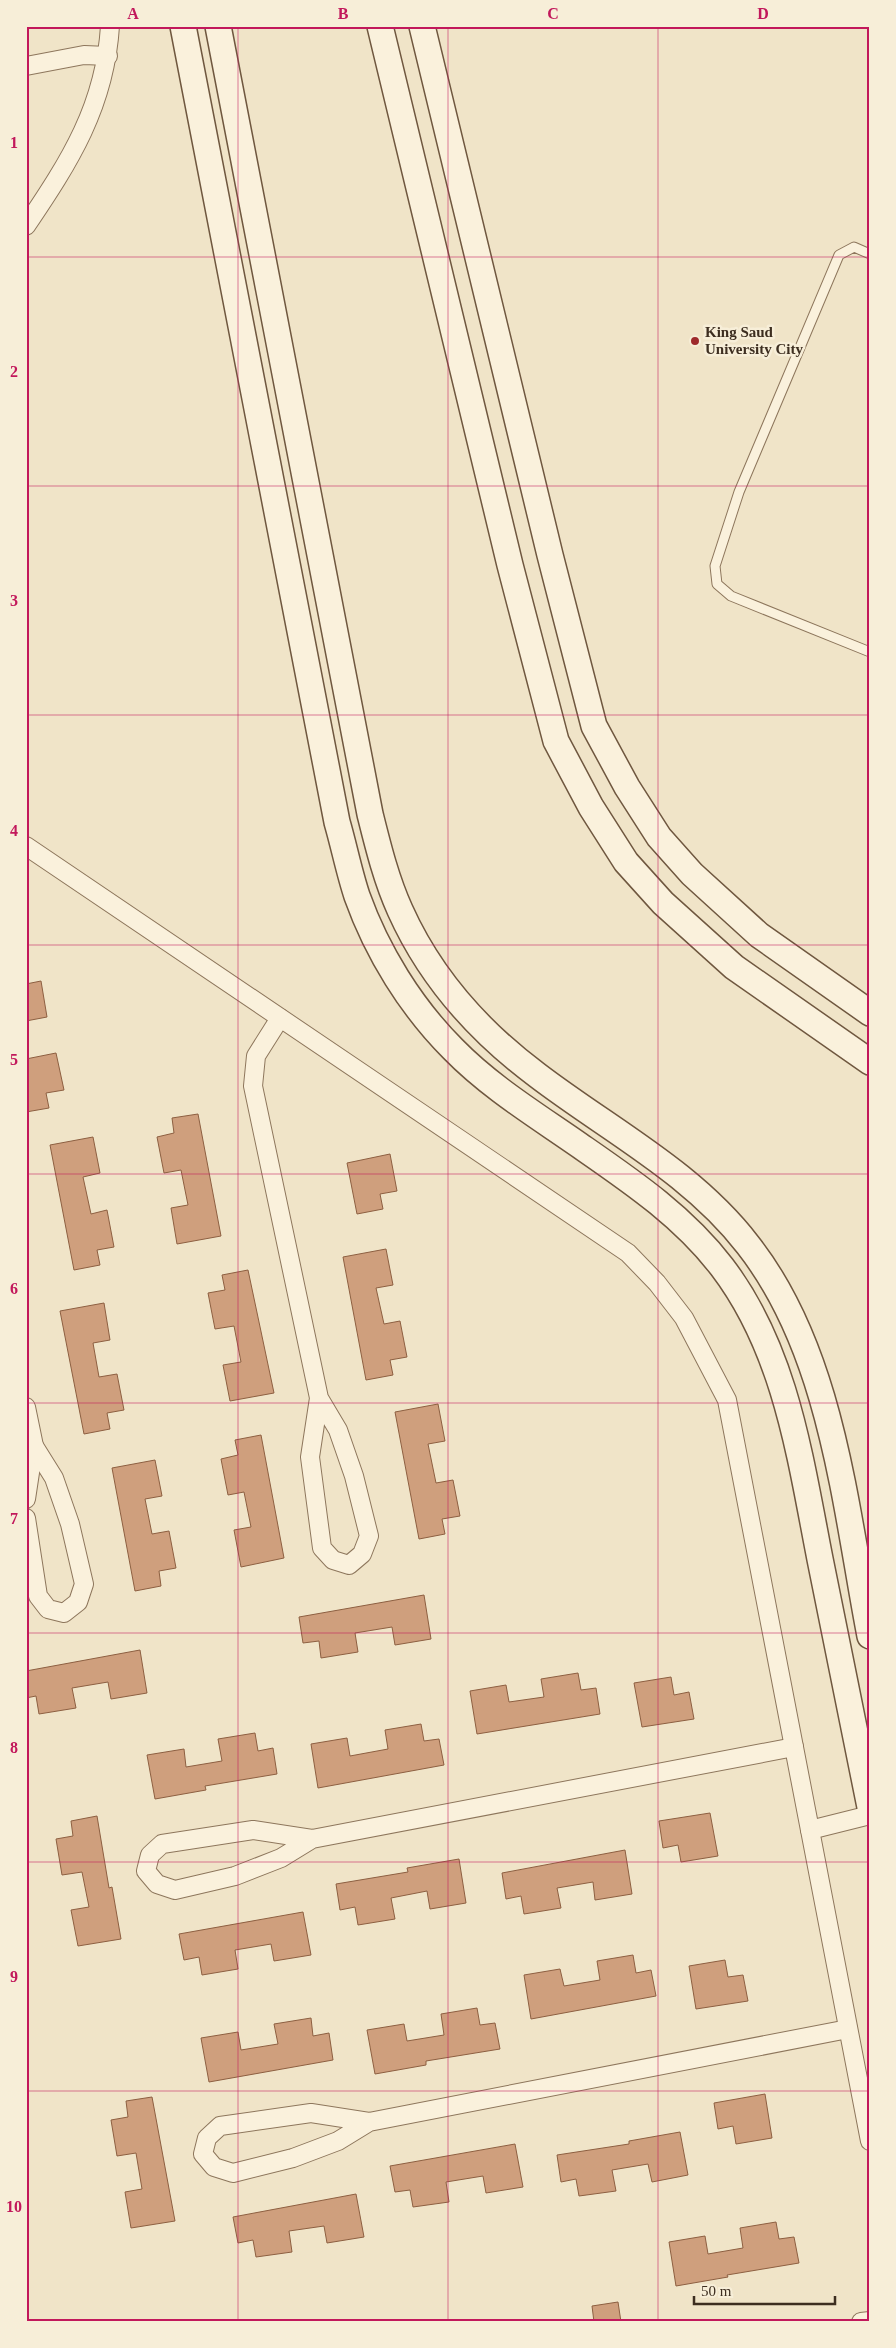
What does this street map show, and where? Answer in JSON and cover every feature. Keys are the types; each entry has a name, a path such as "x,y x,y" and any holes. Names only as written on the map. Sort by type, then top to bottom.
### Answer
{"main road":[{"path":"183,26 337,822 357,895 375,939 412,1002 454,1051 507,1095 653,1198 684,1224 721,1266 755,1317 780,1378 798,1445 870,1807"},
{"path":"218,26 370,814 385,870 400,910 430,967 457,1002 483,1029 536,1075 655,1156 704,1196 748,1245 785,1302 816,1376 833,1441 870,1636"},
{"path":"380,26 510,565 556,740 591,808 626,862 663,903 734,967 870,1062"},
{"path":"422,26 547,546 594,726 626,787 659,837 692,874 759,935 870,1014"},
{"path":"816,1537 850,1531"}],"street":[{"path":"26,226 62,173 99,96 108,56 110,26"},
{"path":"26,66 84,56 108,56"},
{"path":"26,846 628,1253 657,1283 684,1318 727,1400 870,2141"},
{"path":"280,1018 256,1056 253,1086 319,1398 338,1430 354,1476 369,1536 362,1554 349,1565 333,1560 322,1548 310,1457 319,1398"},
{"path":"26,1407 34,1446 26,1499"},
{"path":"26,1518 38,1596 48,1609 64,1613 78,1602 84,1584 70,1524 54,1478 34,1446"},
{"path":"312,1839 281,1858 235,1876 175,1890 157,1884 146,1871 150,1855 162,1844 253,1830 312,1839 794,1747"},
{"path":"810,1830 870,1815"},
{"path":"369,2122 338,2141 292,2158 233,2172 214,2167 203,2154 207,2138 220,2126 311,2113 369,2122 848,2029"},
{"path":"861,2322 870,2321"}],"lane":[{"path":"870,254 854,247 839,254 739,492 715,566 718,584 731,596 870,652"}],"building":[{"path":"41,981 47,1017 26,1021 26,984"},
{"path":"56,1053 64,1090 46,1093 49,1108 26,1112 26,1059"},
{"path":"198,1114 221,1236 177,1244 171,1208 188,1205 181,1170 164,1173 157,1137 174,1133 172,1118"},
{"path":"93,1137 100,1173 83,1177 91,1214 107,1210 114,1247 97,1250 100,1265 74,1270 50,1145"},
{"path":"390,1154 397,1191 380,1194 383,1209 357,1214 347,1163"},
{"path":"386,1249 393,1285 376,1288 384,1324 400,1321 407,1357 390,1360 393,1375 366,1380 343,1257"},
{"path":"248,1270 274,1393 230,1401 223,1365 241,1362 234,1326 215,1329 208,1293 225,1290 222,1275"},
{"path":"104,1303 110,1340 93,1343 99,1377 117,1374 124,1410 107,1413 110,1429 84,1434 60,1311"},
{"path":"438,1404 445,1441 428,1444 436,1483 453,1480 460,1516 442,1519 445,1534 419,1539 395,1412"},
{"path":"261,1435 284,1558 241,1567 234,1530 251,1527 244,1492 228,1495 221,1459 238,1455 235,1440"},
{"path":"155,1460 162,1496 145,1499 152,1534 169,1531 176,1568 159,1571 161,1586 135,1591 112,1468"},
{"path":"424,1595 431,1639 395,1645 392,1627 355,1633 358,1652 321,1658 319,1641 303,1643 299,1617"},
{"path":"140,1650 147,1693 111,1699 108,1682 72,1688 76,1708 39,1714 36,1696 26,1698 26,1671"},
{"path":"578,1673 581,1690 596,1688 600,1714 477,1734 470,1691 506,1685 509,1702 544,1697 541,1679"},
{"path":"671,1677 674,1695 689,1692 694,1719 642,1727 634,1683"},
{"path":"421,1724 424,1741 439,1739 444,1765 318,1788 311,1744 347,1738 350,1756 388,1749 385,1730"},
{"path":"255,1733 258,1751 273,1748 277,1774 205,1786 206,1790 155,1799 147,1755 184,1749 186,1767 222,1761 218,1739"},
{"path":"710,1813 718,1856 681,1862 678,1845 663,1848 659,1821"},
{"path":"97,1816 109,1888 112,1887 121,1939 78,1946 71,1910 89,1907 82,1872 62,1875 56,1839 73,1836 71,1821"},
{"path":"625,1850 632,1894 595,1900 593,1882 557,1888 561,1908 524,1914 521,1896 506,1899 502,1873"},
{"path":"459,1859 466,1903 430,1909 427,1891 391,1898 395,1919 358,1925 355,1907 340,1910 336,1884 408,1872 407,1868"},
{"path":"303,1912 311,1955 274,1961 271,1944 235,1950 238,1969 202,1975 199,1957 184,1960 179,1934"},
{"path":"633,1955 636,1973 651,1970 656,1996 531,2019 524,1975 560,1969 564,1986 600,1980 597,1961"},
{"path":"725,1960 728,1977 743,1975 748,2001 696,2009 689,1966"},
{"path":"477,2008 480,2025 495,2023 500,2049 426,2061 426,2065 375,2074 367,2030 404,2024 407,2041 444,2035 441,2014"},
{"path":"311,2018 313,2036 329,2033 333,2060 209,2082 201,2038 238,2032 241,2050 278,2044 274,2024"},
{"path":"765,2094 772,2138 736,2144 733,2126 718,2129 714,2103"},
{"path":"152,2097 175,2221 131,2228 125,2192 142,2189 136,2153 117,2156 111,2120 128,2117 126,2101"},
{"path":"680,2132 688,2175 652,2182 648,2164 612,2170 616,2191 579,2196 576,2179 561,2182 557,2155 629,2144 629,2141"},
{"path":"515,2144 523,2187 486,2193 483,2176 446,2182 449,2202 413,2207 410,2190 395,2192 390,2166"},
{"path":"356,2194 364,2237 327,2243 324,2226 289,2231 292,2252 256,2257 253,2240 238,2243 233,2217"},
{"path":"776,2222 779,2239 794,2237 799,2263 676,2286 669,2242 705,2236 708,2254 743,2248 740,2228"},
{"path":"618,2302 621,2322 594,2322 592,2306"}],"place":[{"name":"King Saud University City","path":"695,341"}]}
